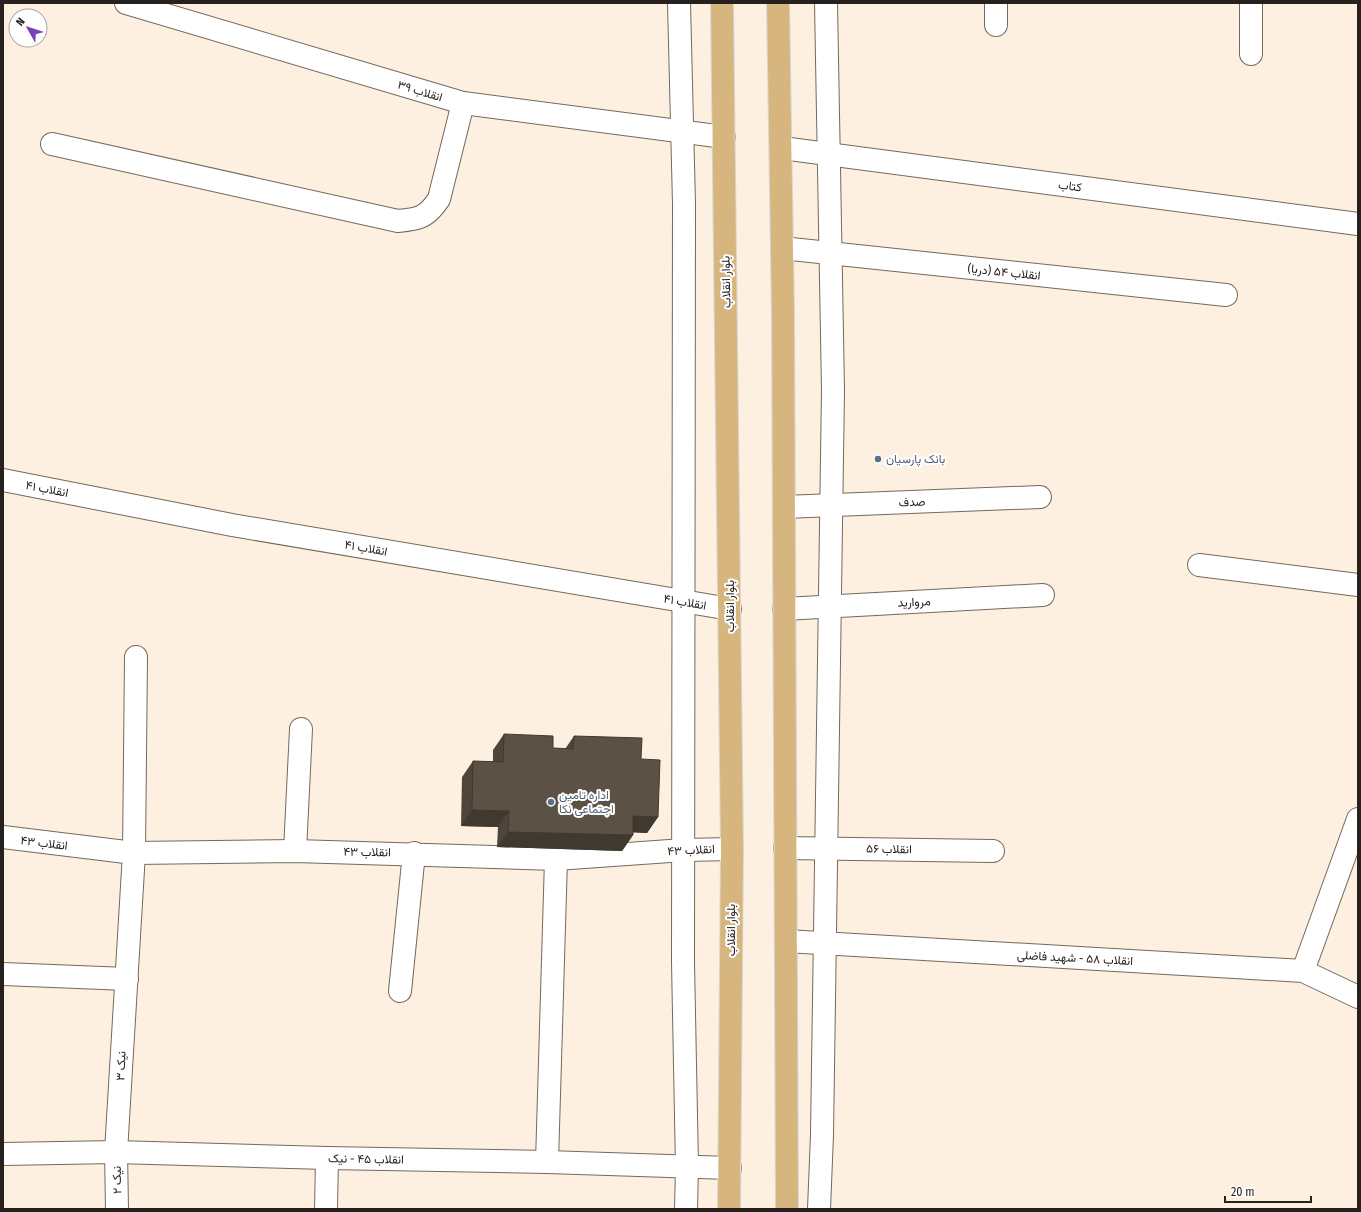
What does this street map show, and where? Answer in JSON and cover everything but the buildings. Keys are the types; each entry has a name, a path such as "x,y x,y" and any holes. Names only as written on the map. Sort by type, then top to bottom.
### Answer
{"main road":[{"name":"بلوار انقلاب","path":"722,3 732,849 729,1209"},
{"path":"778,3 782,148 787,1209"}],"street":[{"name":"انقلاب ۳۹","path":"126,3 463,103 724,137"},
{"path":"679,3 684,204 682,601 684,850 683,962 687,1167 686,1209"},
{"path":"819,1209 825,943 833,390 826,3"},
{"path":"996,3 996,25"},
{"path":"1251,3 1251,54"},
{"path":"52,144 398,221 418,219 431,211 439,199 463,103"},
{"name":"کتاب","path":"782,148 1358,224"},
{"name":"انقلاب ۵۴ (دریا)","path":"782,248 1226,295"},
{"name":"انقلاب ۴۱","path":"3,480 240,526 730,609"},
{"name":"صدف","path":"784,507 1040,497"},
{"path":"1199,565 1358,585"},
{"name":"مروارید","path":"784,609 1043,595"},
{"name":"نیک ۳","path":"116,1152 134,854 136,657"},
{"path":"295,851 301,729"},
{"path":"1303,971 1358,819"},
{"name":"انقلاب ۴۳","path":"3,837 134,854 295,851 414,853 556,859 684,850 732,849"},
{"name":"انقلاب ۵۶","path":"785,848 993,851"},
{"path":"400,990 414,853"},
{"path":"547,1162 556,859"},
{"name":"انقلاب ۵۸ - شهید فاضلی","path":"786,941 1303,971 1358,997"},
{"path":"3,974 126,979"},
{"name":"انقلاب ۴۵ - نیک","path":"3,1154 116,1152 547,1162 730,1168"},
{"name":"نیک ۲","path":"116,1152 117,1209"},
{"path":"326,1209 327,1158"}],"place":[{"name":"بانک پارسیان","path":"878,459"},
{"name":"اداره تامین اجتماعی نکا","path":"551,802"}]}
